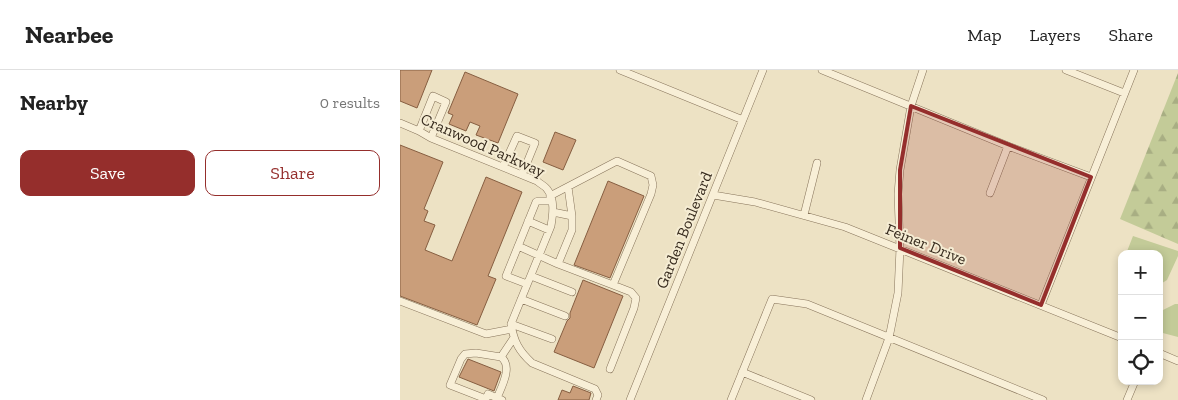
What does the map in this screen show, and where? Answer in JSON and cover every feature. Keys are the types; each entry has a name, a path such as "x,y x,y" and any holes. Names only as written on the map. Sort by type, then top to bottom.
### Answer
{"street":[{"path":"620,70 743,120"},
{"name":"Garden Boulevard","path":"630,400 763,70"},
{"path":"822,70 1008,146 1091,177"},
{"path":"866,400 889,338 898,293 900,248 898,194 900,170 911,106 923,70"},
{"path":"1066,70 1124,93"},
{"path":"1041,305 1134,70"},
{"path":"419,131 433,96 446,102 431,138"},
{"name":"Cranwood Parkway","path":"400,123 431,138 537,181 547,190 553,212 549,230 511,327 513,339"},
{"path":"503,167 517,136 535,143 522,175"},
{"path":"990,192 1008,146"},
{"path":"527,284 506,276 536,202 551,199 568,187 617,161 651,176 653,185 613,285"},
{"path":"804,215 816,163"},
{"path":"558,264 572,230 568,187"},
{"name":"Feiner Drive","path":"714,195 756,202 845,227 1118,336"},
{"path":"553,212 572,216"},
{"path":"528,221 549,230"},
{"path":"518,246 558,264 631,292 636,298 634,308 610,369"},
{"path":"530,276 572,292"},
{"path":"521,299 565,316"},
{"path":"731,400 772,299 807,304 1043,400"},
{"path":"400,301 486,334 511,327 552,339"},
{"path":"501,357 513,339 532,363 595,389 598,395 596,400"},
{"path":"476,352 501,357 506,361 507,368 499,399 488,394 486,399 450,385 460,359 465,354 476,352"},
{"path":"1163,355 1178,361"},
{"path":"742,372 811,400"},
{"path":"1127,400 1133,385"}],"highlighted area":[{"path":"911,106 1091,177 1041,305 900,248 900,170"}],"green space":[{"path":"1178,73 1178,244 1120,219"},
{"path":"1133,236 1178,251 1178,256 1167,280 1163,282 1163,250 1128,250"},
{"path":"1178,304 1178,337 1163,333 1163,310"}],"building":[{"path":"400,70 432,70 417,108 400,101"},
{"path":"465,72 518,94 498,143 476,135 480,126 470,122 466,131 449,124 453,115 448,113"},
{"path":"555,132 576,140 563,170 543,162"},
{"path":"400,145 443,162 424,209 428,211 424,221 435,225 425,250 452,261 486,177 522,192 488,276 496,279 477,325 400,296"},
{"path":"608,181 644,196 610,278 574,265"},
{"path":"583,280 623,296 594,368 554,352 570,318 570,313"},
{"path":"468,359 501,372 494,391 459,377"},
{"path":"573,386 591,393 589,400 558,400 562,390 570,393"}]}
